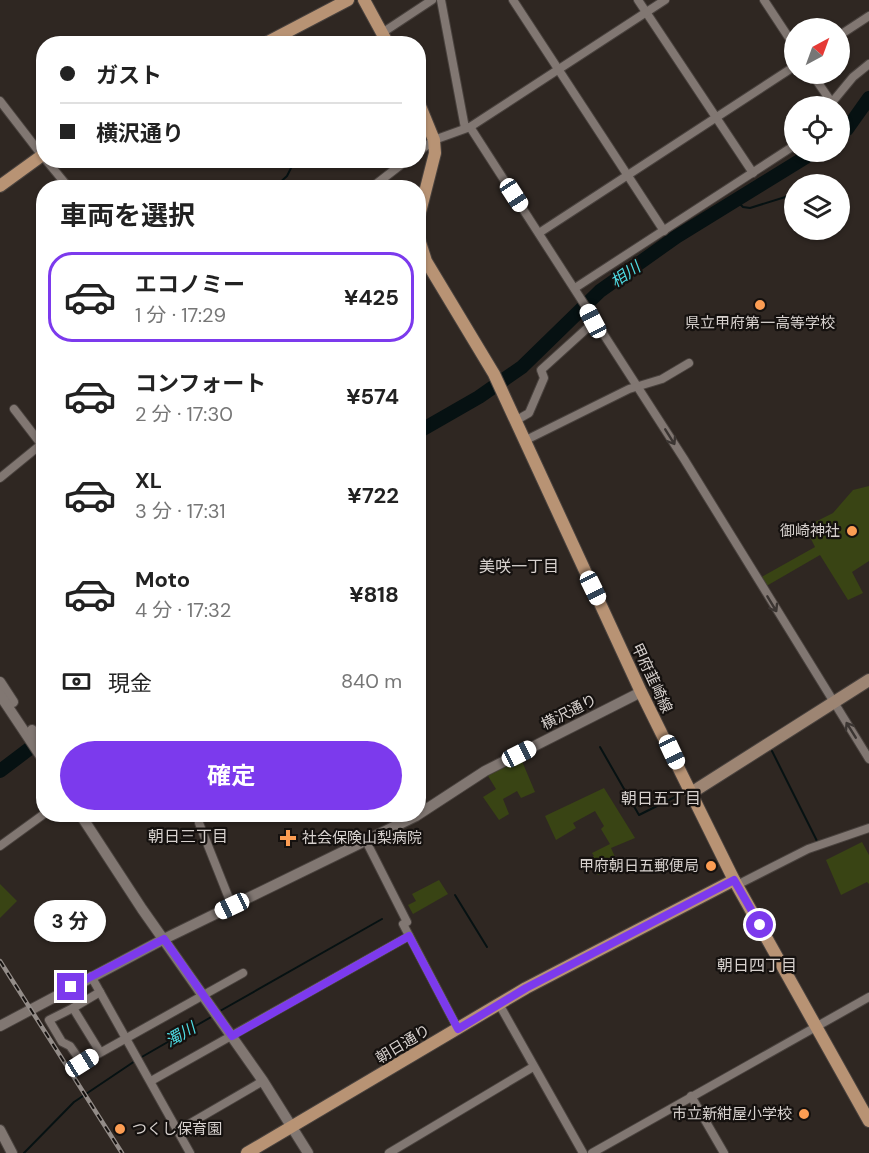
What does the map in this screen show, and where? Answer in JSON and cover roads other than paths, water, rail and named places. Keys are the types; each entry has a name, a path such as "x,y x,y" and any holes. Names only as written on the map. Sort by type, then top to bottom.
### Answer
{"main road":[{"path":"279,36 348,0"},
{"path":"296,36 352,7 358,0"},
{"path":"364,0 384,36"},
{"path":"426,120 434,140 435,153 426,188"},
{"path":"0,177 36,157"},
{"path":"0,186 36,159"},
{"name":"甲府韮崎線","path":"426,260 494,374 641,692 736,882 869,1121"},
{"path":"691,793 869,680"},
{"name":"朝日通り","path":"247,1153 499,1004 736,882"}],"street":[{"path":"387,36 432,0"},
{"path":"441,0 468,127 639,388 869,759"},
{"path":"513,0 664,231"},
{"path":"638,0 753,173"},
{"path":"426,146 434,140 468,127 665,0"},
{"path":"764,0 784,30"},
{"path":"850,28 869,16"},
{"path":"837,96 853,77 869,64"},
{"path":"539,233 784,73"},
{"path":"0,101 36,146"},
{"path":"576,289 784,152"},
{"path":"53,168 63,180"},
{"path":"382,180 397,168"},
{"path":"515,421 529,413 544,378 541,370 593,321"},
{"path":"524,441 629,389 639,388 683,369 689,363"},
{"path":"14,408 36,436"},
{"path":"0,478 36,448"},
{"path":"0,682 36,743"},
{"name":"横沢通り","path":"426,809 485,771 641,692"},
{"path":"0,695 32,736"},
{"path":"0,846 36,820"},
{"path":"85,822 142,909 263,1081 308,1153"},
{"path":"93,822 147,904 164,939"},
{"name":"横沢通り","path":"0,1026 164,939 403,822"},
{"path":"199,824 232,906"},
{"path":"736,882 808,849 869,828"},
{"path":"366,841 407,922 402,924 458,1029"},
{"path":"151,1081 409,936"},
{"path":"100,992 50,1020 62,1042 70,1046 82,1063 243,974"},
{"path":"92,976 190,1153"},
{"path":"592,1153 869,997"},
{"path":"499,1004 583,1153"},
{"path":"73,1008 100,1052"},
{"path":"392,1152 533,1067"},
{"path":"177,1131 263,1081"},
{"path":"691,1096 724,1153"},
{"path":"0,1130 12,1153"}],"waterway":[{"name":"相川","path":"850,125 869,98"},
{"name":"相川","path":"426,427 479,397 522,367 600,291 676,237 798,162"},
{"path":"283,180 291,168"},
{"path":"737,201 743,207 750,208 784,197"},
{"name":"相川","path":"0,771 36,746"},
{"path":"600,747 639,815 681,794"},
{"path":"772,751 818,843"},
{"path":"455,895 487,947"},
{"name":"濁川","path":"220,1011 382,919"},
{"name":"濁川","path":"140,1058 213,1016"},
{"name":"濁川","path":"24,1153 74,1102 135,1061"}],"railway":[{"path":"0,961 122,1153"}],"place":[{"name":"県立甲府第一高等学校","path":"760,305"},
{"name":"御崎神社","path":"852,531"},
{"name":"社会保険山梨病院","path":"288,838"},
{"name":"甲府朝日五郵便局","path":"711,866"},
{"name":"市立新紺屋小学校","path":"804,1114"},
{"name":"つくし保育園","path":"120,1129"}],"district":[{"name":"美咲一丁目","path":"519,566"},
{"name":"朝日五丁目","path":"661,798"},
{"name":"朝日三丁目","path":"188,836"},
{"name":"朝日四丁目","path":"757,965"}]}
